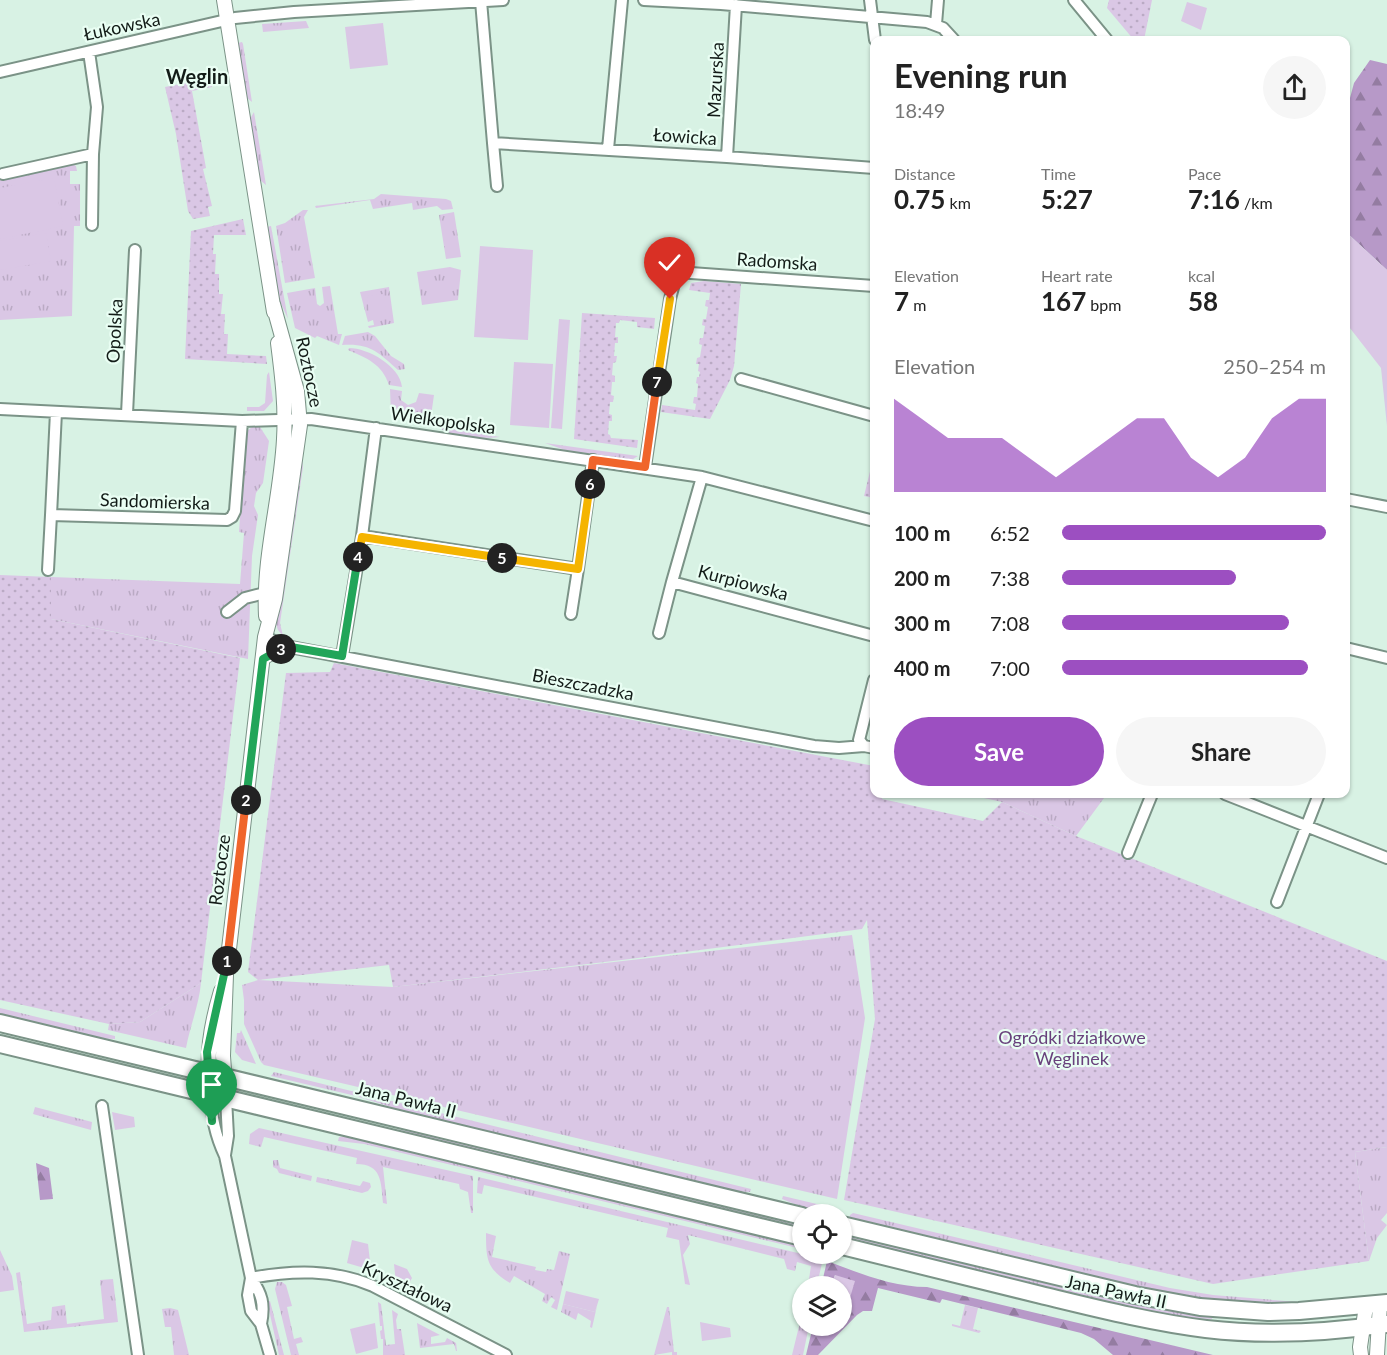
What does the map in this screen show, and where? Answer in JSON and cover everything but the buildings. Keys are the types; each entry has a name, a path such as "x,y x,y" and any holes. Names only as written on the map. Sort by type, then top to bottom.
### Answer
{"main road":[{"name":"Jana Pawła II","path":"0,1023 792,1214"},
{"path":"0,1044 792,1235"},
{"name":"Jana Pawła II","path":"852,1227 1135,1295 1191,1305 1268,1312 1378,1305"},
{"name":"Jana Pawła II","path":"852,1248 1094,1308 1179,1325 1268,1333 1337,1331 1377,1326"}],"street":[{"name":"Roztocze","path":"218,1096 216,1074 266,631 265,593 284,445 285,420 273,304 224,0"},
{"name":"Łukowska","path":"0,72 235,18 375,4 503,0"},
{"path":"608,149 621,0"},
{"path":"644,0 736,5 936,24 951,36"},
{"path":"870,0 875,36"},
{"path":"936,24 938,0"},
{"path":"1074,0 1104,36"},
{"path":"482,1 497,186"},
{"name":"Mazurska","path":"728,157 736,5"},
{"path":"88,52 98,107 93,154 92,225"},
{"name":"Łowicka","path":"493,143 870,168"},
{"path":"3,174 93,154"},
{"name":"Opolska","path":"127,414 135,250"},
{"name":"Radomska","path":"645,467 670,299 677,272 870,286"},
{"name":"Roztocze","path":"266,631 275,599 300,438 297,391 273,304"},
{"path":"741,379 870,415"},
{"name":"Wielkopolska","path":"0,409 242,421 300,419 702,477 870,520"},
{"path":"48,570 56,412"},
{"name":"Sandomierska","path":"51,515 227,520 235,511 242,421"},
{"path":"342,656 362,537 376,429"},
{"path":"571,614 593,460"},
{"name":"Kurpiowska","path":"702,477 672,582 870,635"},
{"path":"1350,500 1387,507"},
{"path":"362,537 578,569"},
{"path":"659,633 672,582"},
{"path":"227,612 245,598 265,593"},
{"name":"Bieszczadzka","path":"266,631 285,646 814,746 869,747"},
{"path":"263,659 285,646"},
{"path":"1350,649 1387,658"},
{"path":"869,747 859,740 870,696"},
{"path":"1128,853 1150,798"},
{"path":"1235,798 1387,858"},
{"path":"1277,902 1317,798"},
{"path":"218,1096 228,1136 225,1156"},
{"path":"218,1096 212,1121 216,1137 225,1156 251,1278 261,1293 264,1307 261,1324 270,1355"},
{"path":"102,1106 138,1355"},
{"name":"Kryształowa","path":"251,1278 307,1272 352,1278 506,1355"},
{"path":"1377,1355 1378,1305"},
{"path":"1337,1331 1351,1338 1360,1351 1377,1326"}],"green space":[{"path":"1109,0 1152,0 1145,36 1131,36 1107,8"},
{"path":"1187,2 1207,8 1201,30 1181,21"},
{"path":"306,21 309,28 263,32 262,24"},
{"path":"383,23 388,65 350,69 345,27"},
{"path":"242,42 252,102 246,95 238,43"},
{"path":"1370,60 1387,64 1387,270 1350,236 1350,98 1354,83"},
{"path":"210,78 212,87 192,91 206,168 203,169 212,206 208,207 210,216 193,219 188,211 176,134 165,87"},
{"path":"254,112 266,185 260,180 250,119"},
{"path":"71,163 76,166 77,171 70,171 70,184 80,184 80,226 74,226 72,316 0,320 0,178"},
{"path":"54,178 63,226 0,239 0,188"},
{"path":"381,194 446,199 451,201 453,209 442,210 437,206 413,210 412,203 373,209 370,200 316,208 315,206 374,199"},
{"path":"303,210 308,210 304,217 315,278 285,283 276,226 285,223"},
{"path":"454,212 461,257 446,259 439,215"},
{"path":"243,219 246,235 214,235 215,274 219,274 219,294 223,294 221,314 225,314 224,334 228,334 227,354 266,356 267,364 185,359 191,231"},
{"path":"271,226 288,319 279,299 267,227"},
{"path":"46,233 51,261 0,270 0,241"},
{"path":"1350,236 1387,270 1387,426 1381,368 1350,328"},
{"path":"480,246 533,250 528,340 474,337"},
{"path":"450,267 461,270 458,300 422,305 417,272"},
{"path":"704,281 741,284 734,366 730,380 710,419 661,412 662,405 695,410 696,404 693,403 694,397 697,397 698,384 696,383 700,372 698,371 699,364 696,364 697,358 700,357 702,345 699,344 700,338 703,338 705,326 702,325 703,319 706,319 708,307 705,306 706,300 709,300 710,293 689,290 691,283"},
{"path":"330,286 338,334 342,334 339,345 317,336 315,338 295,328 287,293 315,288 317,304 320,306 324,303 322,287"},
{"path":"389,287 394,323 369,328 368,326 374,325 373,320 368,322 360,292"},
{"path":"383,294 387,318 370,320 367,296"},
{"path":"582,313 655,318 654,329 637,327 637,322 620,320 616,323 615,337 618,337 618,343 615,343 614,356 617,356 616,362 613,363 612,375 615,376 615,382 612,382 611,395 614,396 613,402 610,402 609,414 612,415 612,421 609,421 608,434 611,438 638,440 637,448 574,439"},
{"path":"559,319 570,320 562,429 551,428"},
{"path":"368,332 375,336 391,356 404,364 405,369 398,370 367,347 342,345 345,336"},
{"path":"349,348 365,351 389,365 396,372 402,387 389,385 378,367 348,350"},
{"path":"514,362 553,364 549,428 510,425"},
{"path":"269,372 273,401 264,411 247,411 247,407 259,407 265,403"},
{"path":"390,389 402,391 401,400 408,405 416,402 419,393 434,395 430,423 397,418 391,414"},
{"path":"252,427 260,427 269,441 263,483 256,493 254,506 258,515 252,556 248,659 51,619 51,577 240,584 244,533 239,532 246,432"},
{"path":"440,427 500,437 458,436"},
{"path":"545,443 638,456 627,459 565,450"},
{"path":"301,451 303,467 280,623 283,636 275,621"},
{"path":"870,471 870,497 864,496"},
{"path":"0,575 51,577 51,619 240,658 201,983 140,1022 109,1024 0,1000"},
{"name":"Ogródki działkowe Węglinek","path":"334,663 870,765 870,798 882,798 983,821 1002,802 1076,836 1387,961 1387,1147 1355,1152 1369,1261 1213,1284 844,1200 875,1019 867,920 862,929 393,987 389,965 258,980 248,972 286,673 330,672"},
{"path":"984,798 1104,798 1076,836 1002,802"},
{"path":"852,935 865,1018 837,1199 264,1065 244,1024 242,985 258,980 393,987"},
{"path":"201,983 186,1048 108,1030 109,1024 140,1022"},
{"path":"0,1008 115,1036 115,1039 94,1038 0,1016"},
{"path":"241,1030 256,1064 242,1060 235,1052 237,1033"},
{"path":"274,1072 751,1189 750,1192 727,1191 413,1114 356,1096 271,1076"},
{"path":"35,1107 92,1122 91,1130 33,1114"},
{"path":"112,1112 134,1117 135,1127 115,1130"},
{"path":"259,1128 473,1176 473,1213 471,1213 468,1192 460,1189 459,1184 383,1167 387,1204 383,1203 378,1176 371,1167 356,1164 357,1158 264,1137 261,1147 249,1144 250,1134"},
{"path":"385,1128 438,1135 792,1219 792,1228 385,1130"},
{"path":"339,1137 359,1137 792,1241 792,1247 364,1144 338,1141"},
{"path":"1387,1147 1387,1213 1381,1220 1387,1225 1377,1238 1369,1261 1355,1152"},
{"path":"273,1160 278,1160 280,1168 312,1176 311,1181 279,1173 273,1167"},
{"path":"36,1163 49,1168 53,1199 40,1200"},
{"path":"317,1177 360,1186 363,1181 370,1183 371,1187 362,1193 316,1182"},
{"path":"478,1177 792,1252 792,1264 797,1264 795,1271 787,1269 784,1259 688,1235 690,1244 683,1255 690,1285 685,1284 679,1240 666,1237 668,1228 484,1185 482,1194 477,1193"},
{"path":"783,1196 817,1204 794,1204 782,1199"},
{"path":"852,1214 1170,1288 1213,1295 1322,1304 1240,1304 1163,1294 852,1221"},
{"path":"486,1233 496,1236 492,1257 536,1267 535,1270 546,1272 547,1269 554,1270 559,1251 570,1254 557,1310 551,1307 555,1300 551,1297 547,1304 542,1301 545,1294 514,1276 510,1283 492,1268 489,1263"},
{"path":"852,1233 1212,1314 1212,1319 1181,1318 1148,1313 852,1242"},
{"path":"352,1240 368,1244 371,1270 347,1263"},
{"path":"0,1250 12,1276 14,1290 0,1292"},
{"path":"394,1264 407,1269 412,1278 406,1289 396,1284"},
{"path":"804,1264 822,1264 819,1276 809,1276 811,1266"},
{"path":"826,1264 835,1264 888,1282 927,1287 1213,1355 1113,1355 1094,1339 1081,1333 942,1299 940,1303 878,1288 872,1311 863,1311 852,1320 852,1276 824,1276"},
{"path":"20,1272 27,1324 51,1320 52,1307 65,1305 67,1324 104,1319 100,1280 113,1279 118,1322 24,1332 16,1273"},
{"path":"277,1282 286,1285 292,1306 287,1307 294,1339 301,1337 303,1342 296,1344 299,1355 291,1355 275,1289"},
{"path":"566,1291 599,1299 595,1312 563,1304"},
{"path":"267,1301 270,1301 284,1355 279,1355"},
{"path":"378,1302 381,1304 386,1345 395,1344 392,1310 398,1314 397,1329 401,1329 405,1355 383,1355"},
{"path":"563,1304 595,1312 597,1306 592,1328 590,1327 591,1321 578,1313 576,1320 561,1312"},
{"path":"965,1305 978,1308 973,1329 981,1331 979,1333 952,1326 952,1324 960,1326"},
{"path":"667,1307 669,1307 674,1352 677,1352 677,1355 672,1355 672,1352 654,1355"},
{"path":"162,1309 178,1310 189,1355 174,1355 171,1327 165,1327"},
{"path":"700,1322 730,1328 731,1337 702,1341"},
{"path":"375,1323 378,1348 356,1354 350,1329"},
{"path":"417,1323 440,1335 431,1337 431,1344 445,1342 447,1338 456,1343 457,1351 454,1344 420,1348"},
{"path":"797,1336 807,1336 803,1355 792,1355"},
{"path":"811,1336 837,1336 818,1355 806,1355"}],"district":[{"name":"Węglin","path":"197,77"}],"route":[{"path":"212,1121 207,1052 214,1014 226,975 263,659 285,646 342,656 362,537 578,569 593,460 645,467 670,299"}]}
